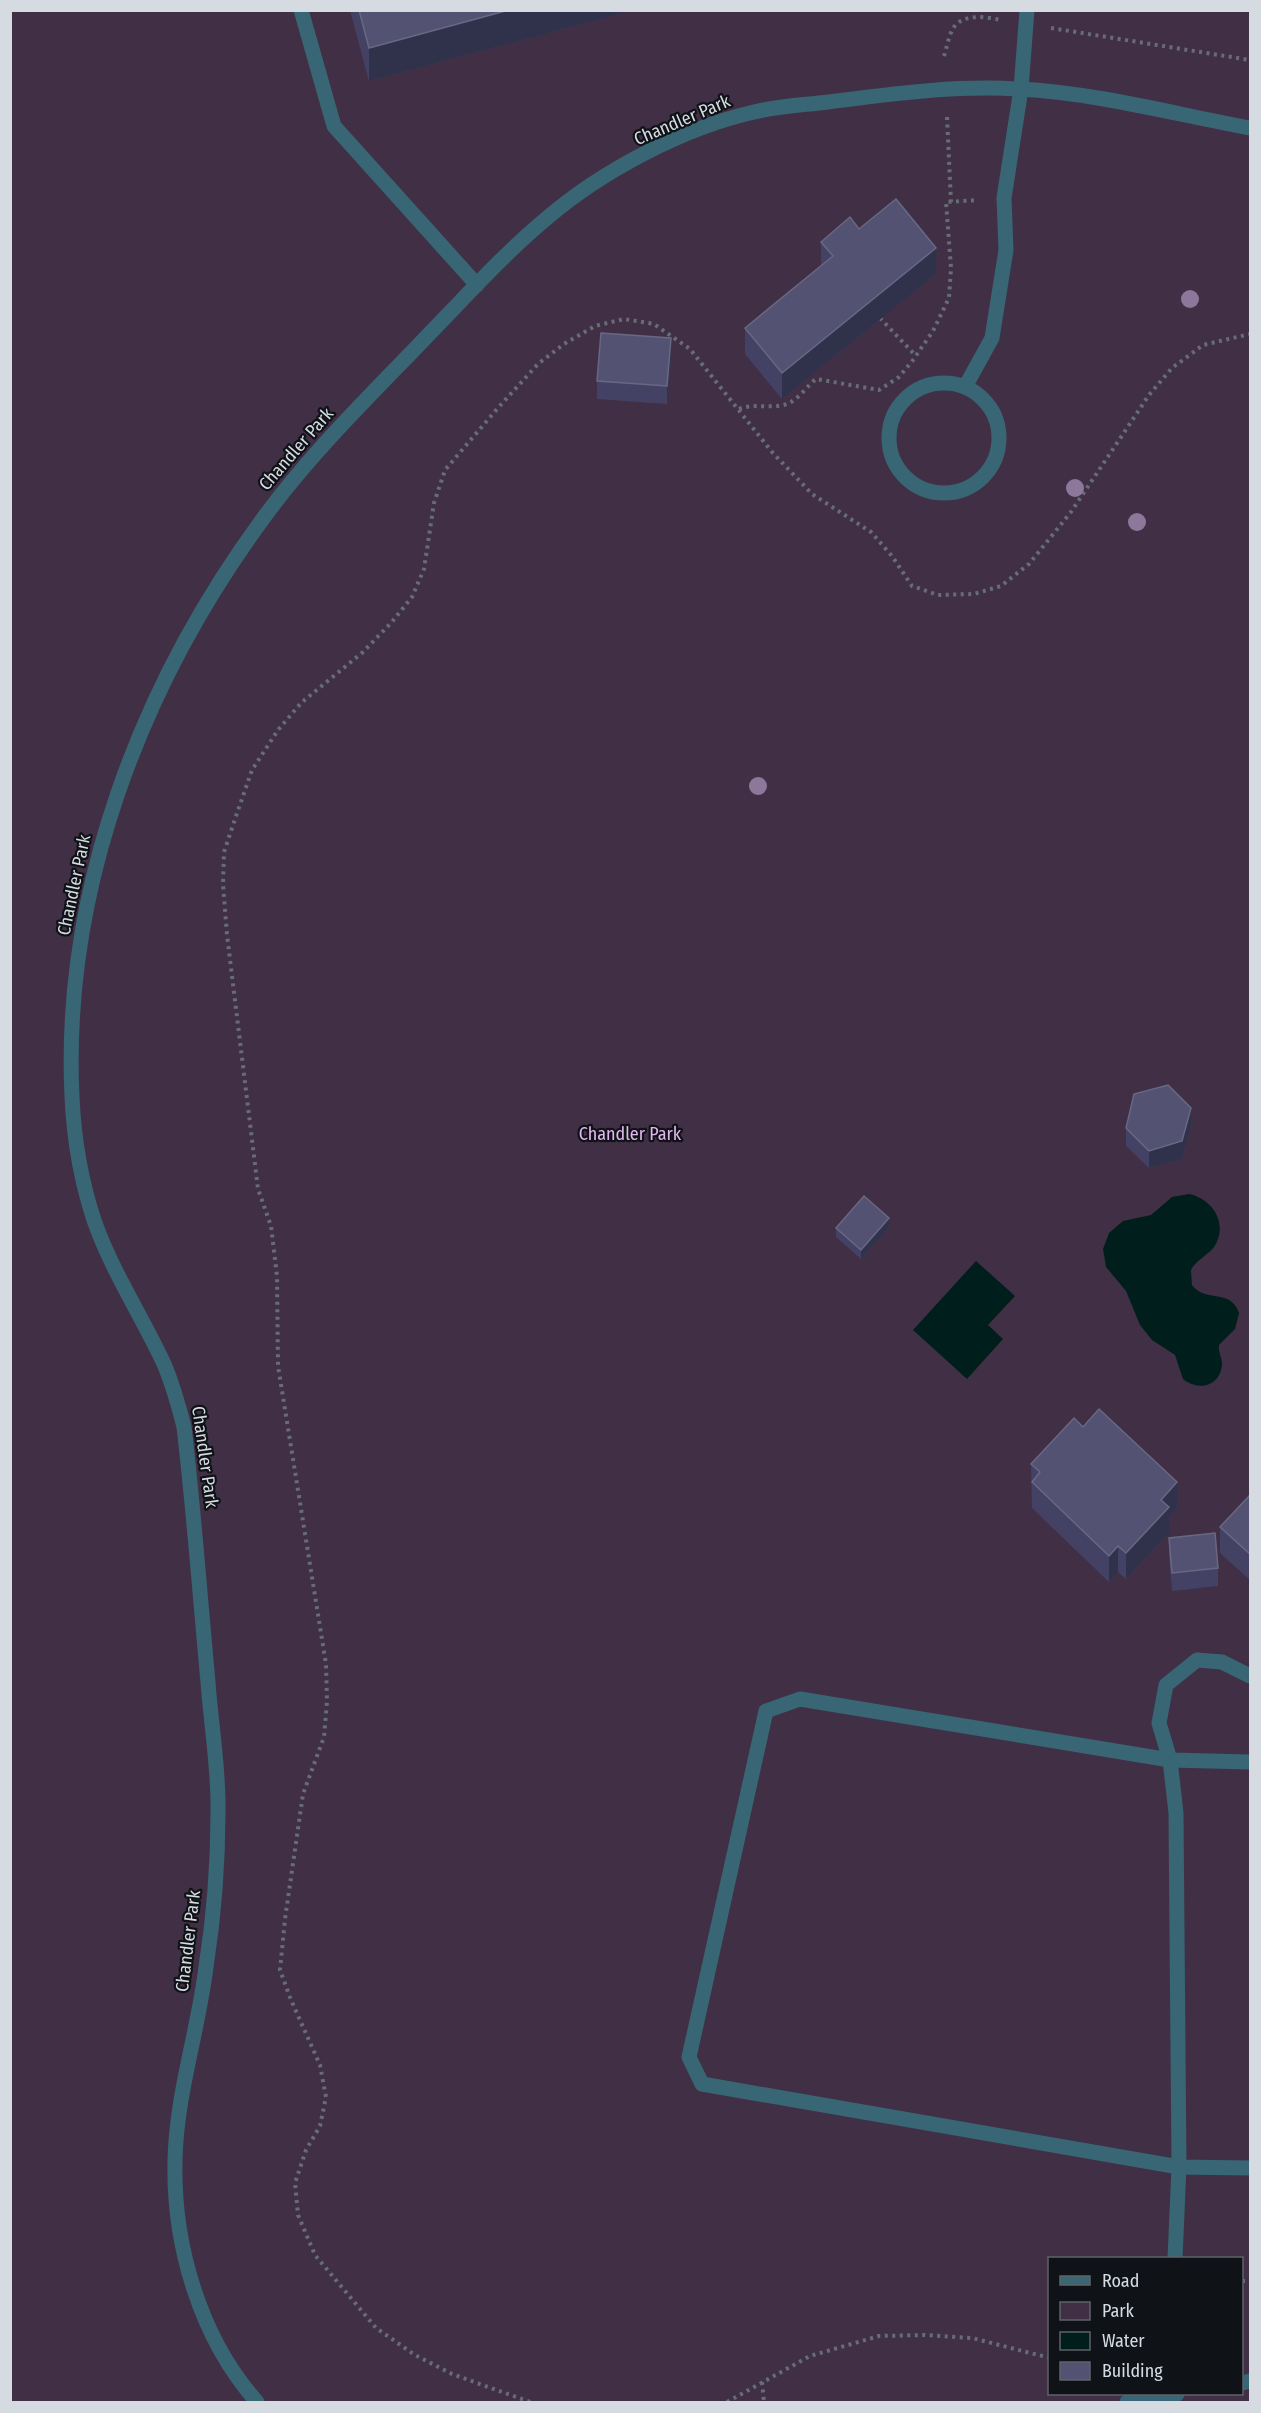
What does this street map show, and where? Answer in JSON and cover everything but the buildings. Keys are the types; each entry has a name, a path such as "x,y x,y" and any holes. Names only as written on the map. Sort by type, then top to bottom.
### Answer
{"street":[{"path":"301,10 334,126 477,285"},
{"path":"965,387 992,338 1006,250 1004,198 1021,89 1027,10"},
{"name":"Chandler Park","path":"257,2403 214,2339 192,2284 178,2223 174,2160 180,2109 206,1968 215,1888 218,1798 184,1427 165,1366 112,1264 96,1226 83,1186 75,1144 71,1038 75,980 84,922 105,834 133,752 168,673 221,580 263,518 323,444 507,253 550,215 604,177 662,146 708,127 754,112 926,89 1021,89 1113,101 1251,128"},
{"path":"941,384 965,387 989,406 996,423 999,441 995,458 986,474 972,486 955,493 937,493 920,488 905,478 892,454 890,427 896,411 908,396 924,387 941,384"},
{"path":"1175,2257 1179,2167 1176,1813 1170,1760 1159,1724 1166,1685 1197,1660 1222,1662 1251,1676"},
{"path":"1251,1762 1170,1760 800,1699 766,1711 689,2057 702,2084 1179,2167 1251,2168"},
{"path":"1127,2403 1171,2395"}],"path":[{"path":"985,17 986,10"},
{"path":"944,56 954,27 967,19 985,17 1005,21"},
{"path":"1042,27 1251,60"},
{"path":"947,113 951,202"},
{"path":"739,409 747,405 778,406 792,402 816,379 879,390 899,377 933,331 948,298 951,268 946,202 1004,198"},
{"path":"880,318 916,356"},
{"path":"530,2403 452,2374 415,2355 375,2328 315,2255 298,2215 296,2182 306,2150 320,2126 326,2097 320,2065 280,1970 286,1908 303,1794 324,1737 327,1701 326,1664 278,1366 277,1276 271,1226 258,1189 227,935 223,884 224,852 252,770 278,730 301,702 363,652 412,597 423,569 434,503 445,470 538,364 564,344 596,326 624,319 654,324 690,350 772,452 812,494 871,532 892,556 912,586 938,595 974,594 1001,586 1029,564 1071,512 1149,395 1172,368 1203,345 1251,334"},
{"path":"727,2403 810,2356 879,2336 972,2337 1048,2357"},
{"path":"762,2382 764,2403"}],"green space":[{"name":"Chandler Park","path":"10,11 1250,11 1250,2402 11,2402"}],"water":[{"path":"1189,1194 1205,1201 1211,1207 1219,1221 1220,1230 1214,1247 1191,1270 1192,1285 1204,1293 1230,1301 1239,1313 1235,1329 1219,1345 1222,1364 1218,1377 1208,1385 1202,1386 1183,1379 1175,1355 1152,1340 1140,1325 1126,1291 1106,1267 1103,1249 1109,1233 1123,1221 1151,1215 1172,1197"},
{"path":"976,1261 1015,1296 988,1325 1003,1339 967,1379 913,1330"}]}
